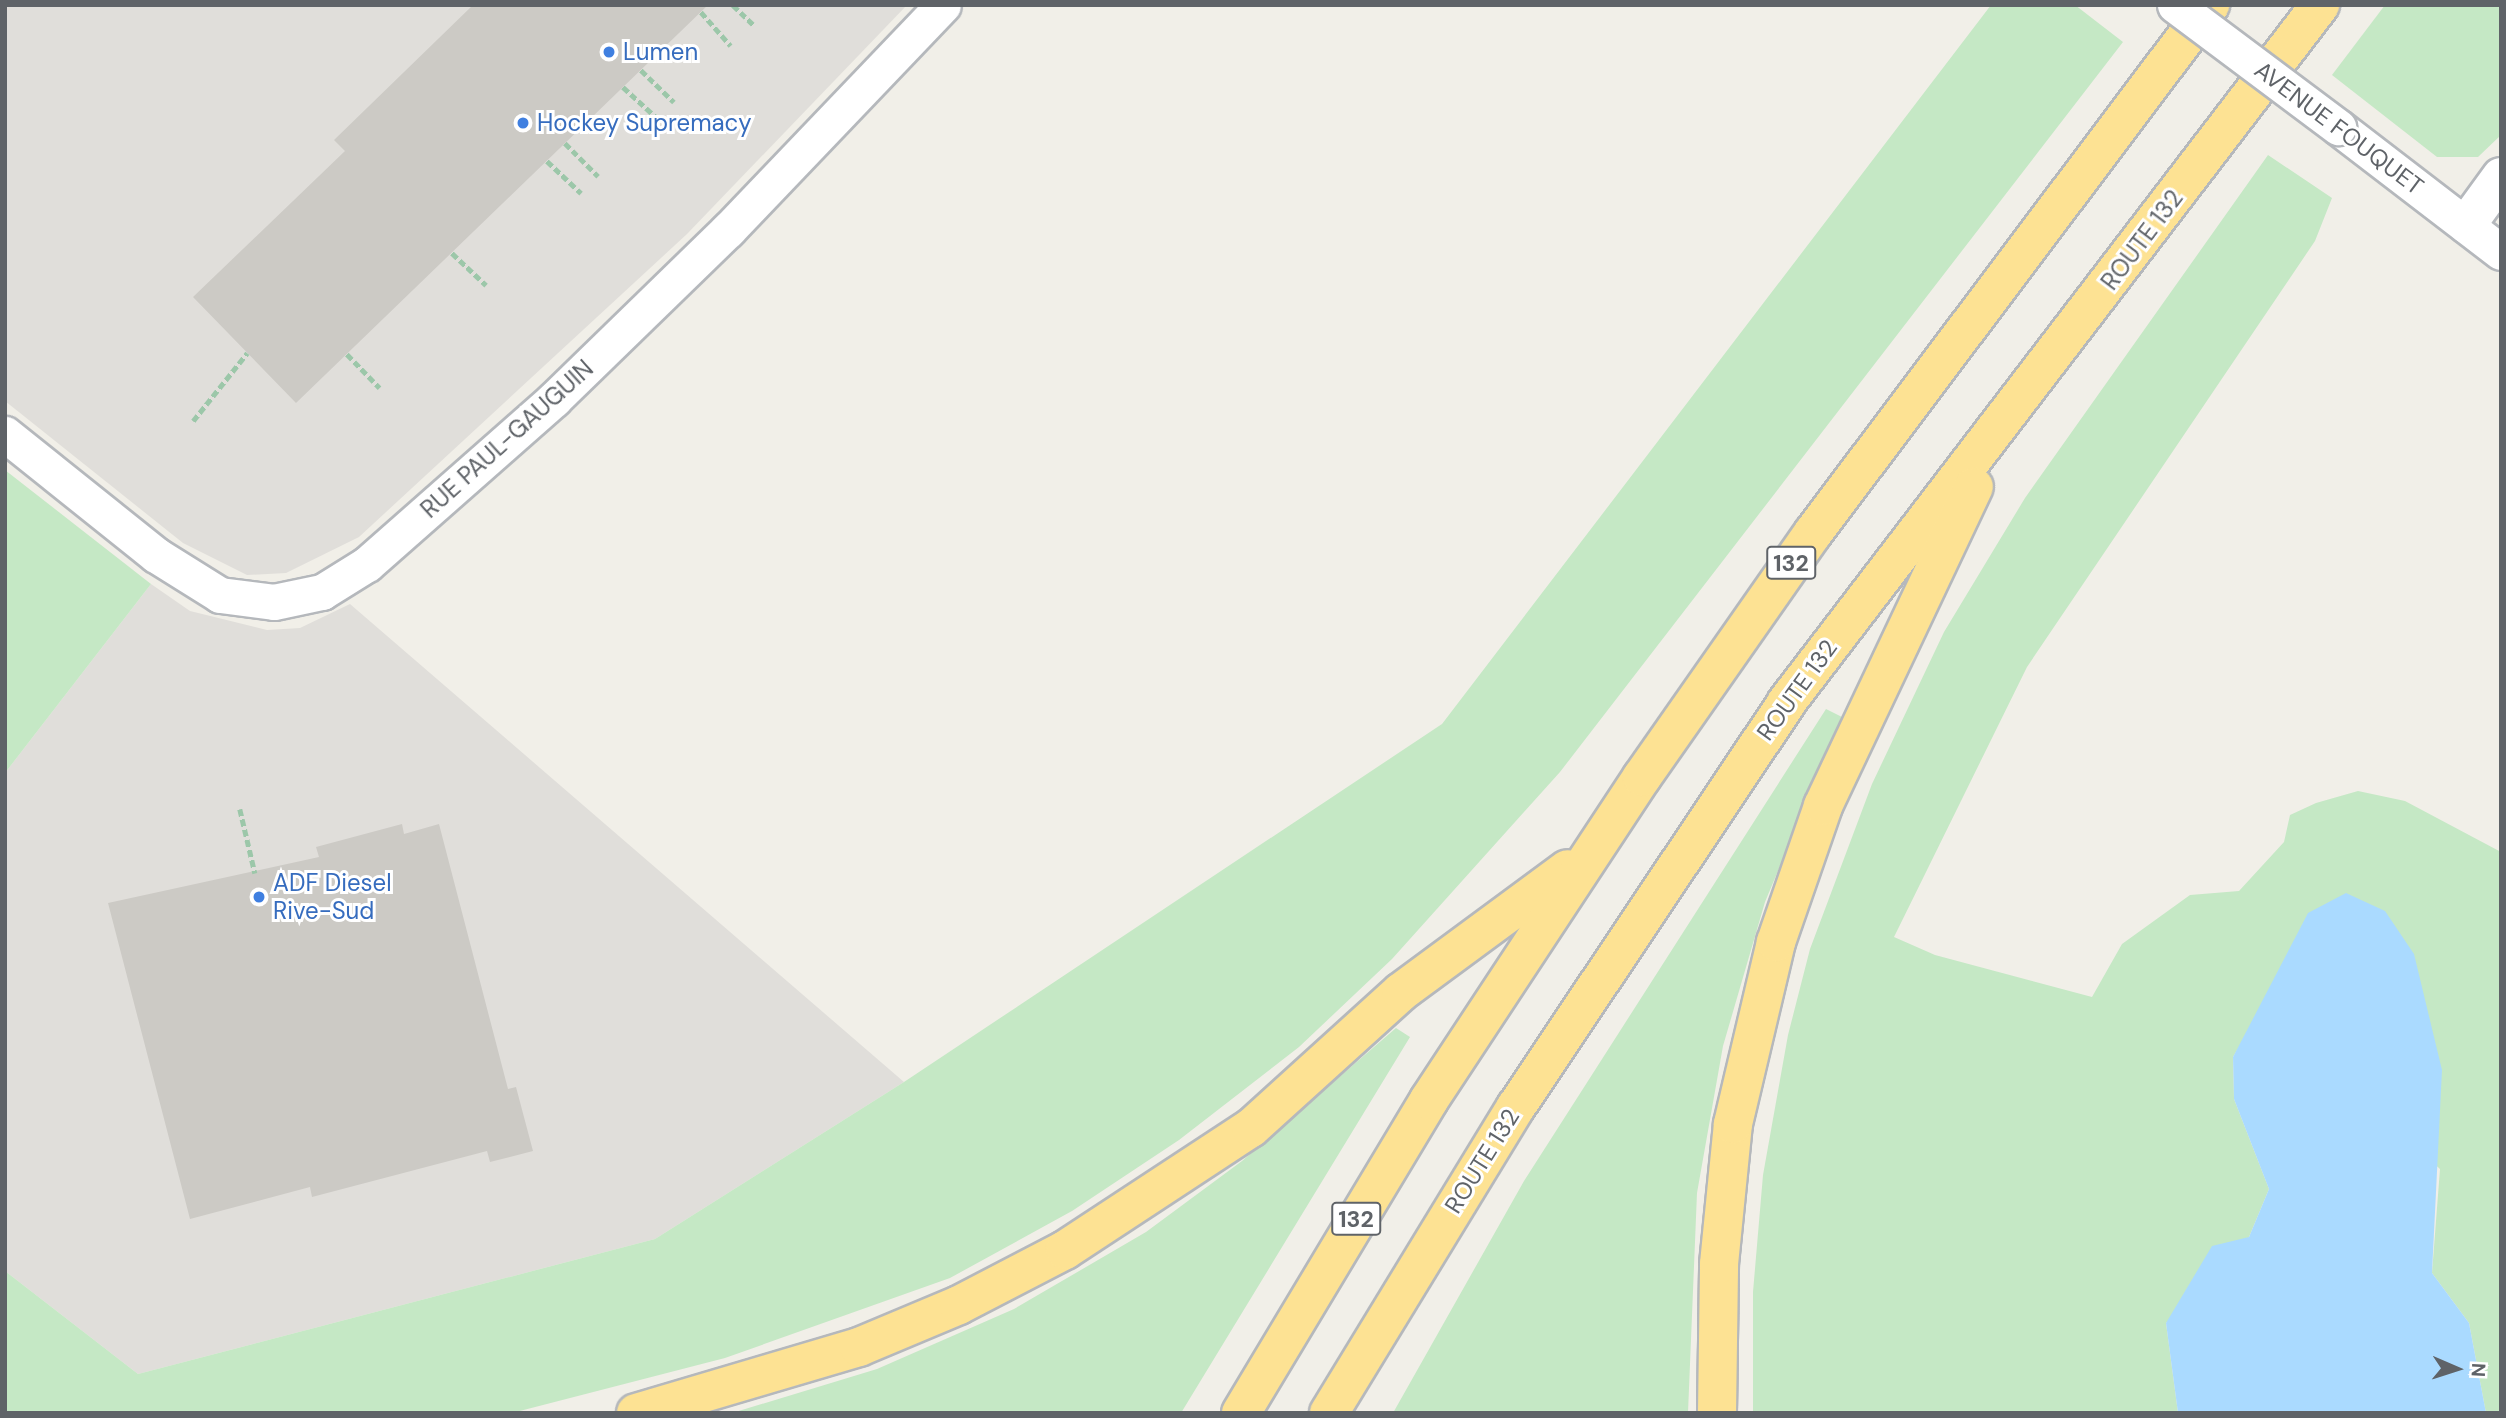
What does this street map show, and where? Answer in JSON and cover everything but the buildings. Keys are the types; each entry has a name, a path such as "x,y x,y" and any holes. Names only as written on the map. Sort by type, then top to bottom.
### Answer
{"highway":[{"name":"132","path":"1241,1413 1422,1112 1590,853 1813,533 2210,5"},
{"name":"ROUTE 132","path":"1329,1413 1509,1118 1679,858 1801,684 2005,422 2320,5"},
{"path":"1717,1413 1719,1264 1733,1125 1776,942 1823,806 2005,422"},
{"path":"636,1413 871,1342 959,1305 1095,1233 1251,1128 1401,992 1590,853"}],"street":[{"name":"RUE PAUL-GAUGUIN","path":"5,433 156,555 220,595 274,602 322,592 367,564 554,398 728,230 943,5"},
{"name":"AVENUE FOUQUET","path":"2175,5 2501,252"},
{"path":"2467,224 2501,177"}],"path":[{"path":"733,5 753,24"},
{"path":"701,12 731,46"},
{"path":"641,70 674,102"},
{"path":"623,87 657,118"},
{"path":"565,143 598,176"},
{"path":"547,161 581,193"},
{"path":"452,253 486,285"},
{"path":"193,421 247,353"},
{"path":"347,355 380,388"},
{"path":"240,809 256,873"}],"shaded area":[{"path":"5,5 907,5 687,234 359,537 286,573 247,575 183,543 5,401"},
{"path":"151,584 190,611 267,630 300,628 350,604 904,1082 655,1239 138,1374 5,1271 5,773"}],"green space":[{"path":"1991,5 2075,5 2123,42 1560,772 1392,959 1299,1047 1179,1140 1072,1211 950,1278 725,1358 512,1413 5,1413 5,1271 138,1374 655,1239 904,1082 1442,724"},
{"path":"2385,5 2501,5 2501,135 2478,157 2437,157 2332,75"},
{"path":"2268,155 2332,198 2315,241 2027,667 1894,937 1935,955 2092,997 2122,944 2190,895 2239,891 2284,842 2290,815 2316,803 2358,791 2405,801 2501,852 2501,1413 2486,1413 2469,1323 2432,1273 2440,1169 2263,1006 2233,1057 2234,1099 2269,1189 2249,1237 2166,1323 2178,1413 1753,1413 1753,1292 1763,1175 1788,1035 1810,949 1872,784 1944,632 2025,498"},
{"path":"5,470 151,584 5,773"},
{"path":"1826,709 1842,717 1765,902 1723,1046 1697,1193 1688,1413 1393,1413 1524,1181"},
{"path":"1396,1028 1410,1037 1181,1413 732,1413 877,1369 1014,1309 1146,1232 1242,1161"}],"water":[{"path":"2346,893 2385,911 2414,954 2442,1070 2432,1273 2469,1323 2486,1413 2178,1413 2166,1323 2212,1246 2249,1237 2269,1189 2234,1099 2233,1057 2308,913"}],"place":[{"name":"Lumen","path":"609,52"},
{"name":"Hockey Supremacy","path":"523,123"},
{"name":"ADF Diesel Rive-Sud","path":"259,897"}]}
